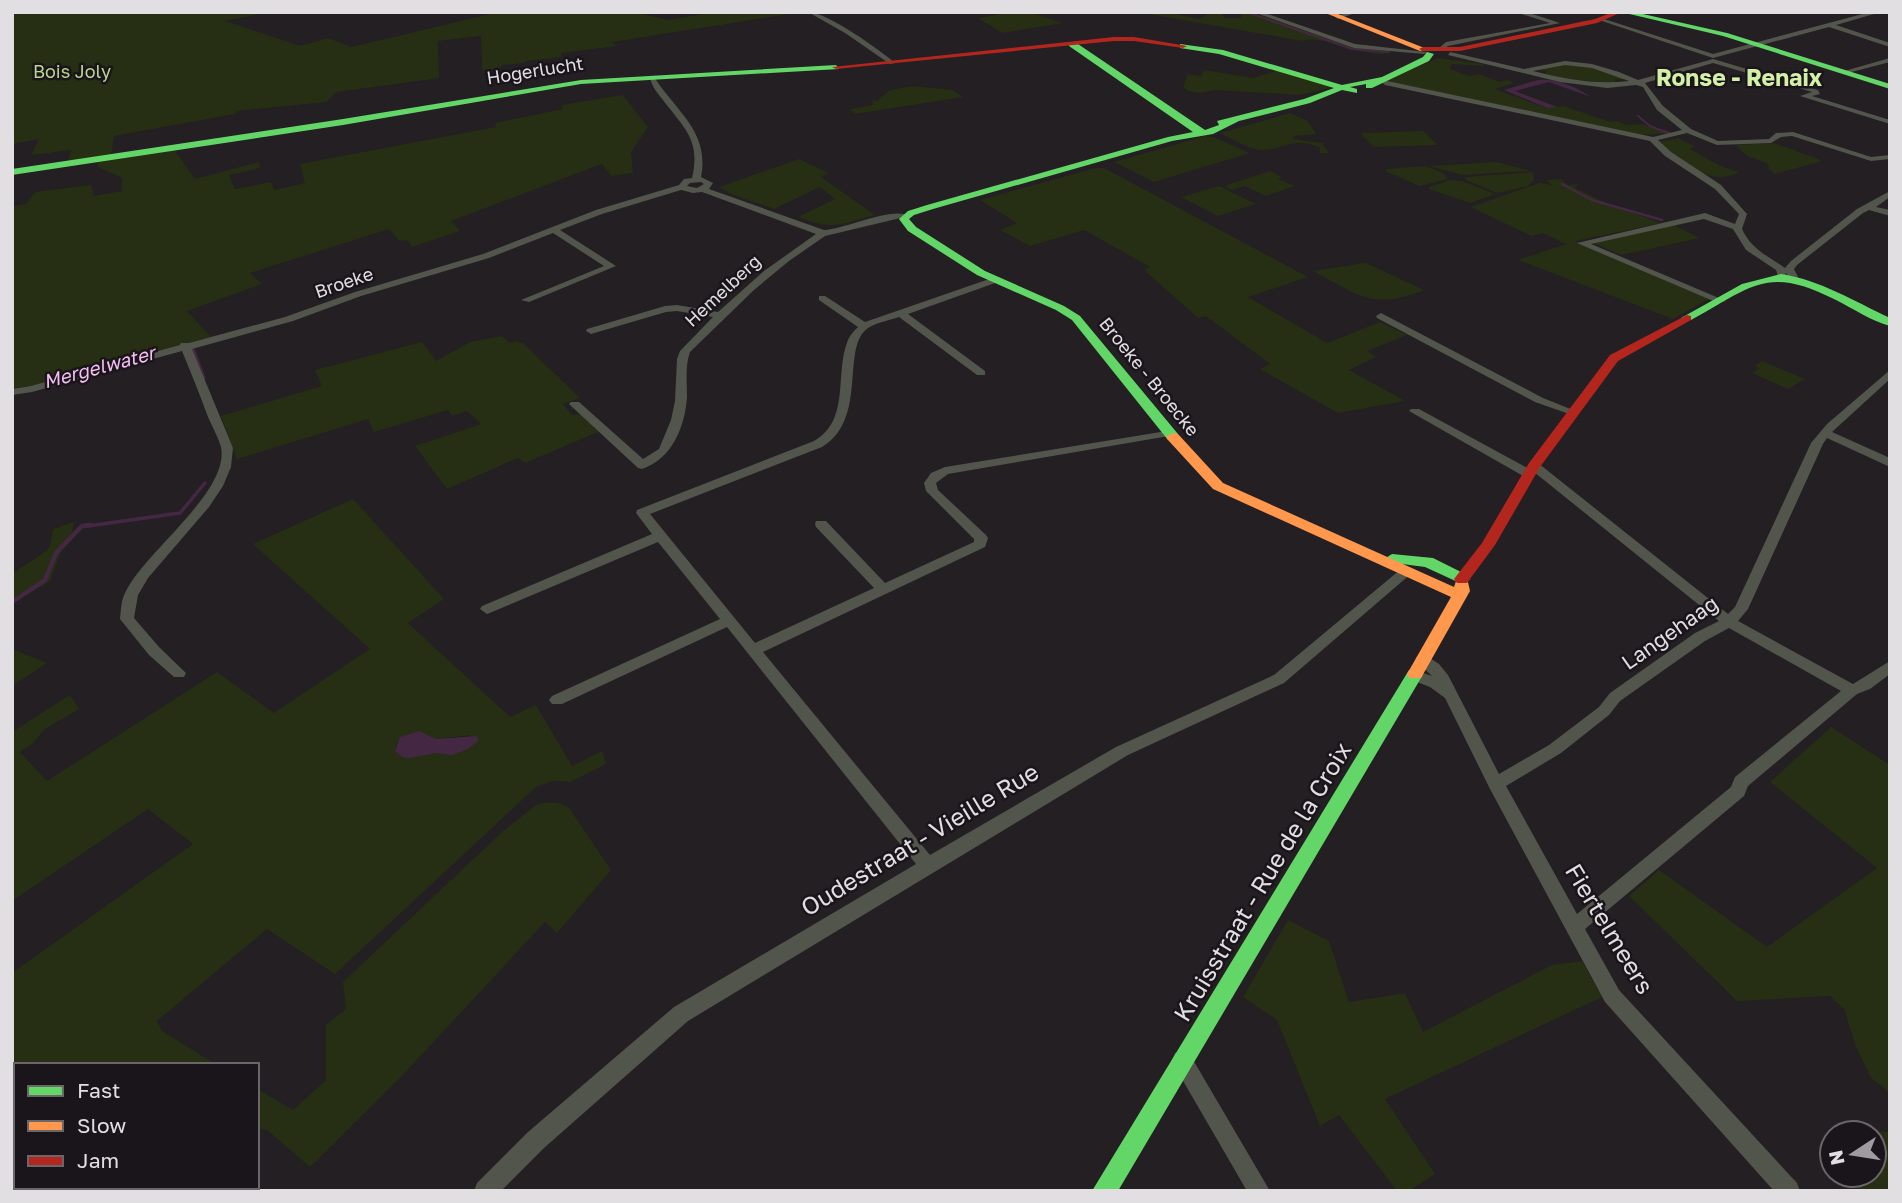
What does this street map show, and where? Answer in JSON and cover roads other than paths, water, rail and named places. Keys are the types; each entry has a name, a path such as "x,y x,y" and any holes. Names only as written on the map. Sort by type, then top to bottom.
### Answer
{"main road":[{"path":"905,218 930,207 1350,89 1381,79 1436,51 1602,20 1622,12 1681,22 1759,44 1890,87"},
{"path":"1332,14 1436,51"},
{"name":"Hogerlucht","path":"12,172 581,82 892,63 1128,39 1180,45 1244,58 1350,89"},
{"path":"1072,44 1204,130"},
{"name":"Broeke - Broecke","path":"905,218 912,229 995,280 1060,308 1076,318 1192,461 1218,486 1406,572 1461,587"},
{"path":"1790,282 1890,323"},
{"path":"1790,282 1890,330"},
{"name":"Kruisstraat - Rue de la Croix","path":"1104,1191 1418,668 1461,587 1532,470 1572,412 1614,358 1754,285 1790,282"},
{"name":"Broeke - Broecke","path":"1366,553 1435,564 1461,587"},
{"path":"1406,572 1420,561"}],"street":[{"path":"811,12 847,32 892,63"},
{"path":"1256,12 1354,46 1436,51 1523,72 1599,86 1641,83 1759,44 1878,12"},
{"path":"1332,14 1355,12"},
{"path":"1448,12 1455,12"},
{"path":"1518,12 1562,26"},
{"path":"1602,20 1890,122"},
{"path":"1829,25 1890,46"},
{"path":"1844,72 1890,60"},
{"path":"1523,72 1549,64 1577,64 1605,69 1641,83 1667,114 1688,131 1720,144 1771,141 1779,135 1793,134 1871,159 1890,158"},
{"path":"652,78 692,130 699,153 698,175 709,183 702,189"},
{"path":"1381,79 1385,83 1653,139 1688,131"},
{"path":"1653,139 1672,157 1718,187 1740,211 1740,224 1747,246 1780,268 1790,282"},
{"name":"Broeke","path":"682,187 684,182 698,175"},
{"name":"Broeke","path":"12,391 76,377 185,345 289,319 358,294 486,256 599,212 682,187 690,190 702,189 820,232"},
{"path":"1790,282 1789,269 1794,263 1860,211 1870,208 1890,193"},
{"path":"1870,208 1890,213"},
{"path":"1721,301 1582,243 1705,216 1740,224"},
{"path":"820,232 905,218"},
{"path":"526,300 611,266 554,230"},
{"name":"Hemelberg","path":"575,404 642,465 664,451 677,420 681,401 682,359 685,351 719,315 771,269 820,232"},
{"path":"929,866 642,513 818,444 830,436 841,419 853,339 864,327 995,280"},
{"path":"822,298 864,327"},
{"path":"591,331 677,307 719,315"},
{"path":"902,314 981,373"},
{"path":"1381,316 1539,400 1572,412"},
{"path":"179,673 154,651 127,619 130,595 142,576 209,496 228,463 228,448 185,345"},
{"name":"Langehaag","path":"1496,784 1555,749 1604,711 1615,697 1700,637 1728,622 1741,609 1817,443 1890,373"},
{"path":"1415,411 1532,470 1728,622 1852,690"},
{"path":"752,650 980,544 981,538 932,491 930,483 935,476 945,471 1169,432"},
{"path":"1825,433 1890,463"},
{"path":"821,524 883,589"},
{"path":"487,609 660,536"},
{"name":"Oudestraat - Vieille Rue","path":"485,1191 546,1131 681,1014 1122,751 1279,679 1406,572"},
{"path":"557,700 730,620"},
{"path":"1575,926 1738,791 1741,782 1852,690 1865,685 1890,666"},
{"name":"Fiertelmeers","path":"1418,668 1452,696 1496,784 1612,996 1789,1191"},
{"path":"1182,1060 1259,1191"}],"waterway":[{"path":"1247,12 1352,49 1389,52"},
{"path":"1638,116 1660,130"},
{"path":"1660,130 1669,133"},
{"path":"1660,130 1665,132"},
{"path":"1562,184 1592,200 1662,220"},
{"path":"193,349 204,378"},
{"path":"81,527 180,513 205,483"},
{"path":"81,527 91,525"},
{"path":"12,602 45,580 56,553 81,527"}],"district":[{"name":"Ronse - Renaix","path":"1739,78"}],"park label":[{"name":"Bois Joly","path":"72,72"}],"water label":[{"name":"Mergelwater","path":"99,367"}]}
